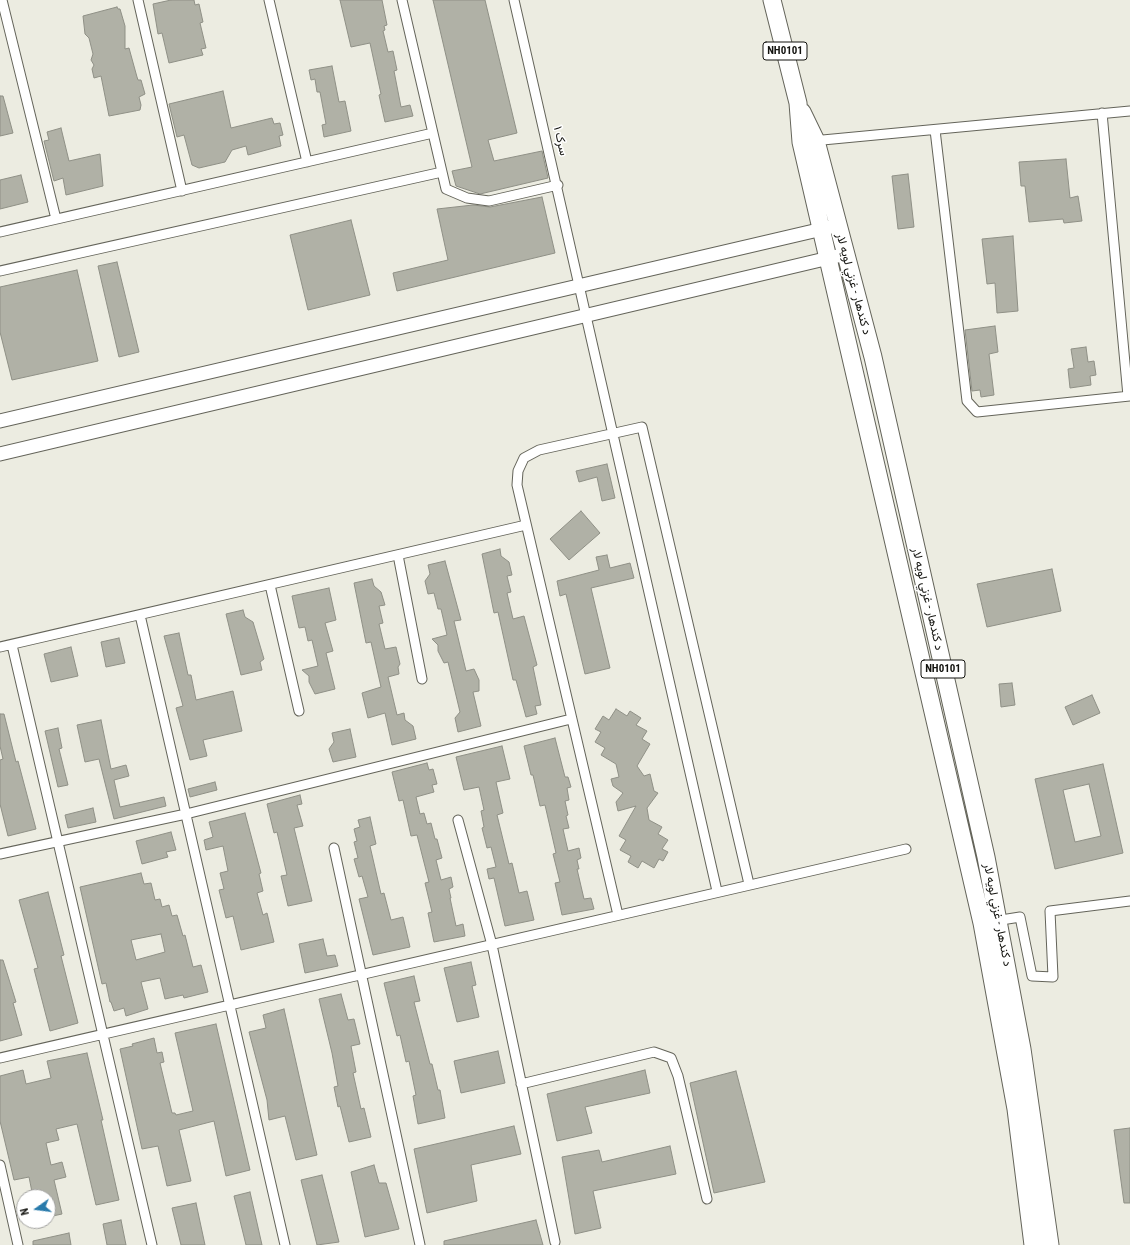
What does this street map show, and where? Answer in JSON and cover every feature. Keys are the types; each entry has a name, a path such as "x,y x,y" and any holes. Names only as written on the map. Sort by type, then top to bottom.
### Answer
{"highway":[{"name":"د کندهار - غزني لويه لار","path":"772,0 808,142 838,226 874,365 986,857 990,922 1033,1245"},
{"name":"د کندهار - غزني لويه لار","path":"808,142 821,229 828,259 1022,1049 1050,1245"}],"street":[{"path":"2,0 56,219"},
{"path":"138,0 182,191"},
{"path":"269,0 307,162"},
{"path":"402,0 446,189 467,198 489,201 558,185"},
{"name":"سرک ۱","path":"514,0 558,185 717,891"},
{"path":"808,142 1130,111"},
{"path":"936,130 967,401 977,412 1129,396 1102,113"},
{"path":"0,232 433,133"},
{"path":"0,271 442,172"},
{"path":"0,421 838,226"},
{"path":"0,454 587,317 846,254"},
{"path":"618,915 517,485 518,471 524,458 539,450 642,427 749,884"},
{"path":"0,647 526,525"},
{"path":"398,555 422,679"},
{"path":"270,585 299,711"},
{"path":"140,615 285,1245"},
{"path":"12,644 152,1245"},
{"path":"0,854 58,840 186,814 572,719"},
{"path":"458,820 492,944 555,1242"},
{"path":"334,848 363,974 420,1245"},
{"path":"0,1058 717,891 906,849"},
{"path":"990,922 1020,917 1032,976 1053,977 1050,911 1130,901"},
{"path":"521,1084 654,1052 671,1058 678,1076 707,1199"},
{"path":"0,1165 18,1245"}],"building":[{"path":"171,0 194,0 195,5 199,4 203,22 200,23 206,48 201,49 203,55 169,63 162,33 158,34 153,4"},
{"path":"340,0 382,0 387,25 384,26 385,30 383,31 388,52 393,51 397,70 394,71 401,107 410,105 413,116 385,122 379,95 381,94 370,43 351,47"},
{"path":"433,0 485,0 517,133 488,140 494,161 542,151 548,178 480,194 456,186 452,171 472,167"},
{"path":"117,7 120,9 125,26 125,49 129,48 138,80 141,80 145,94 139,97 141,105 140,110 109,116 101,76 94,78 92,69 94,65 91,60 93,54 89,38 85,34 83,16"},
{"path":"332,66 339,102 345,101 351,131 324,137 322,125 326,124 320,92 317,92 315,79 311,80 309,70"},
{"path":"223,91 231,128 272,118 274,124 280,123 283,135 279,136 281,146 248,155 246,146 232,150 225,162 199,168 192,165 184,135 177,137 169,104"},
{"path":"0,96 3,96 13,133 0,136"},
{"path":"61,128 69,161 100,154 103,186 66,195 63,178 54,181 44,141 49,140 47,132"},
{"path":"1066,159 1070,198 1078,196 1082,221 1064,223 1063,219 1029,222 1025,186 1021,186 1019,162"},
{"path":"908,174 914,227 898,229 892,176"},
{"path":"21,175 28,202 0,209 0,180"},
{"path":"542,197 555,253 397,291 393,273 448,260 437,209 473,205 490,207"},
{"path":"351,220 370,295 308,310 290,235"},
{"path":"1013,236 1018,311 997,313 995,283 987,284 982,239"},
{"path":"117,262 139,352 119,357 98,266"},
{"path":"77,270 98,361 12,380 0,332 0,287"},
{"path":"995,326 998,352 989,354 994,395 981,397 980,390 972,391 965,330"},
{"path":"1086,347 1088,362 1094,361 1096,375 1090,376 1091,385 1070,388 1068,369 1074,368 1071,349"},
{"path":"607,464 615,498 602,501 597,477 579,482 576,471"},
{"path":"581,511 600,533 569,560 550,539"},
{"path":"500,549 501,556 509,562 512,575 507,576 511,592 507,593 513,619 524,616 537,665 533,667 541,705 535,706 537,714 526,717 516,680 513,680 498,612 494,613 482,554"},
{"path":"607,555 610,568 630,563 634,578 591,588 610,668 585,674 566,594 560,596 557,581 599,570 596,557"},
{"path":"445,561 461,620 454,621 466,671 474,669 479,680 479,691 473,692 481,726 458,732 455,718 460,712 448,662 444,663 438,651 438,645 432,639 447,635 441,609 438,609 434,593 428,594 425,581 430,574 428,565"},
{"path":"1052,569 1061,611 987,627 977,584"},
{"path":"372,579 374,586 381,592 385,605 379,606 383,623 379,624 385,649 396,647 400,664 398,667 399,674 388,677 397,715 404,713 405,720 413,726 416,739 392,745 385,713 368,718 362,693 381,687 371,642 366,643 354,583"},
{"path":"329,588 336,620 325,623 333,651 326,653 335,689 315,694 309,682 309,676 302,670 318,666 312,640 308,641 305,627 299,628 292,596"},
{"path":"243,610 245,617 253,622 264,659 260,662 262,670 241,675 226,614"},
{"path":"179,633 188,675 191,675 196,700 233,691 242,731 203,740 207,756 190,760 176,708 183,706 164,636"},
{"path":"119,638 125,663 106,667 101,642"},
{"path":"71,647 78,676 51,682 44,654"},
{"path":"1012,683 1015,705 1001,707 999,684"},
{"path":"1092,695 1100,713 1073,725 1065,707"},
{"path":"616,709 627,716 630,711 641,718 636,725 647,731 642,739 650,744 637,766 644,776 650,774 654,791 658,793 647,808 649,820 662,827 658,834 668,840 662,849 668,852 663,861 659,859 654,868 642,861 638,868 628,862 631,856 620,850 626,840 619,836 636,806 618,811 616,802 623,793 613,786 611,779 619,777 616,764 601,755 605,748 595,742 601,732 595,729 603,716 609,720"},
{"path":"0,714 4,714 16,762 18,761 36,829 8,836 0,804 0,760 3,759 0,746"},
{"path":"101,720 111,769 126,765 129,776 114,780 120,807 164,797 166,806 114,819 99,759 85,762 77,725"},
{"path":"58,728 62,748 59,749 68,785 58,787 45,731"},
{"path":"350,729 356,757 333,762 329,749 334,742 332,733"},
{"path":"555,738 565,777 568,777 571,787 567,788 569,800 565,801 568,815 566,816 569,828 563,829 568,851 579,848 581,858 577,860 579,869 577,869 584,899 591,898 594,909 562,915 555,883 560,882 553,854 556,853 545,805 540,806 533,775 531,775 524,746"},
{"path":"502,746 510,779 496,782 503,813 497,815 509,864 512,863 519,893 527,891 534,920 505,926 494,878 489,879 487,869 496,867 491,847 487,848 482,828 484,827 481,811 484,810 479,787 464,790 456,757"},
{"path":"427,763 429,770 433,769 437,784 432,785 434,792 416,797 420,814 424,813 427,824 431,823 435,839 437,839 442,858 436,860 441,880 451,877 453,887 449,889 456,926 463,924 465,936 434,942 428,913 432,912 425,883 429,882 417,835 411,836 403,800 399,801 392,772"},
{"path":"1103,764 1123,853 1055,869 1035,779","holes":["1089,784 1101,836 1075,842 1063,790"]},
{"path":"215,782 217,790 190,797 188,789"},
{"path":"300,795 302,804 297,805 303,826 294,828 312,901 288,906 281,876 287,875 277,832 274,833 267,804"},
{"path":"93,808 96,822 68,828 65,815"},
{"path":"245,813 261,873 259,874 263,891 257,893 263,915 267,913 274,942 241,950 233,916 226,918 219,890 224,889 220,873 228,871 223,846 206,850 204,840 213,837 209,822"},
{"path":"370,817 376,844 370,846 381,894 384,893 391,920 403,917 410,947 373,955 359,899 368,897 362,876 359,877 354,859 358,858 354,842 357,841 354,829 360,827 358,820"},
{"path":"171,832 176,850 166,852 168,857 142,864 136,841"},
{"path":"141,873 144,884 151,883 155,900 160,899 162,907 169,905 172,916 177,915 183,936 185,935 193,967 201,965 208,992 184,998 183,995 165,999 160,978 141,982 148,1009 126,1016 124,1008 114,1011 110,1002 106,983 102,984 80,887","holes":["161,934 165,952 136,960 131,940"]},
{"path":"48,892 64,955 61,956 78,1023 50,1031 34,969 38,968 19,900"},
{"path":"323,939 327,956 335,955 338,966 305,973 299,944"},
{"path":"0,960 3,960 16,1002 13,1003 22,1035 0,1041"},
{"path":"471,962 476,985 472,986 479,1017 457,1022 444,968"},
{"path":"414,976 420,1001 414,1002 430,1064 432,1064 438,1090 440,1090 445,1118 418,1124 413,1096 416,1095 409,1061 406,1062 400,1035 397,1036 384,983"},
{"path":"341,994 348,1020 354,1019 360,1044 351,1046 356,1072 353,1073 361,1109 364,1108 371,1137 349,1142 340,1106 338,1107 334,1087 338,1086 319,999"},
{"path":"284,1009 317,1155 296,1160 285,1116 269,1120 267,1100 249,1032 266,1028 263,1015"},
{"path":"216,1024 250,1170 226,1176 214,1121 179,1130 191,1181 167,1186 158,1146 142,1149 120,1049 154,1038 157,1053 162,1052 164,1062 160,1063 172,1113 175,1113 176,1115 193,1111 175,1033"},
{"path":"498,1051 505,1083 461,1093 454,1061"},
{"path":"87,1053 103,1120 101,1120 119,1200 96,1205 77,1124 56,1129 59,1140 46,1143 51,1165 62,1162 66,1177 54,1180 62,1214 56,1215 56,1189 31,1189 29,1177 14,1180 0,1121 0,1076 23,1070 26,1084 51,1078 47,1061"},
{"path":"645,1070 650,1093 585,1107 592,1133 557,1141 547,1094"},
{"path":"736,1071 765,1182 714,1193 690,1083"},
{"path":"514,1126 521,1154 471,1165 477,1201 427,1213 414,1149"},
{"path":"1130,1128 1130,1203 1124,1203 1114,1130"},
{"path":"670,1146 676,1174 593,1191 601,1228 575,1234 562,1157 599,1150 602,1162"},
{"path":"374,1165 379,1183 386,1183 399,1229 365,1237 351,1172"},
{"path":"322,1175 339,1242 317,1245 301,1180"},
{"path":"250,1192 262,1245 246,1245 234,1196"},
{"path":"196,1203 205,1245 181,1245 172,1208"},
{"path":"121,1220 126,1245 107,1245 103,1224"},
{"path":"536,1220 543,1245 444,1245 444,1241"},
{"path":"69,1233 71,1245 33,1245 33,1241"}]}
